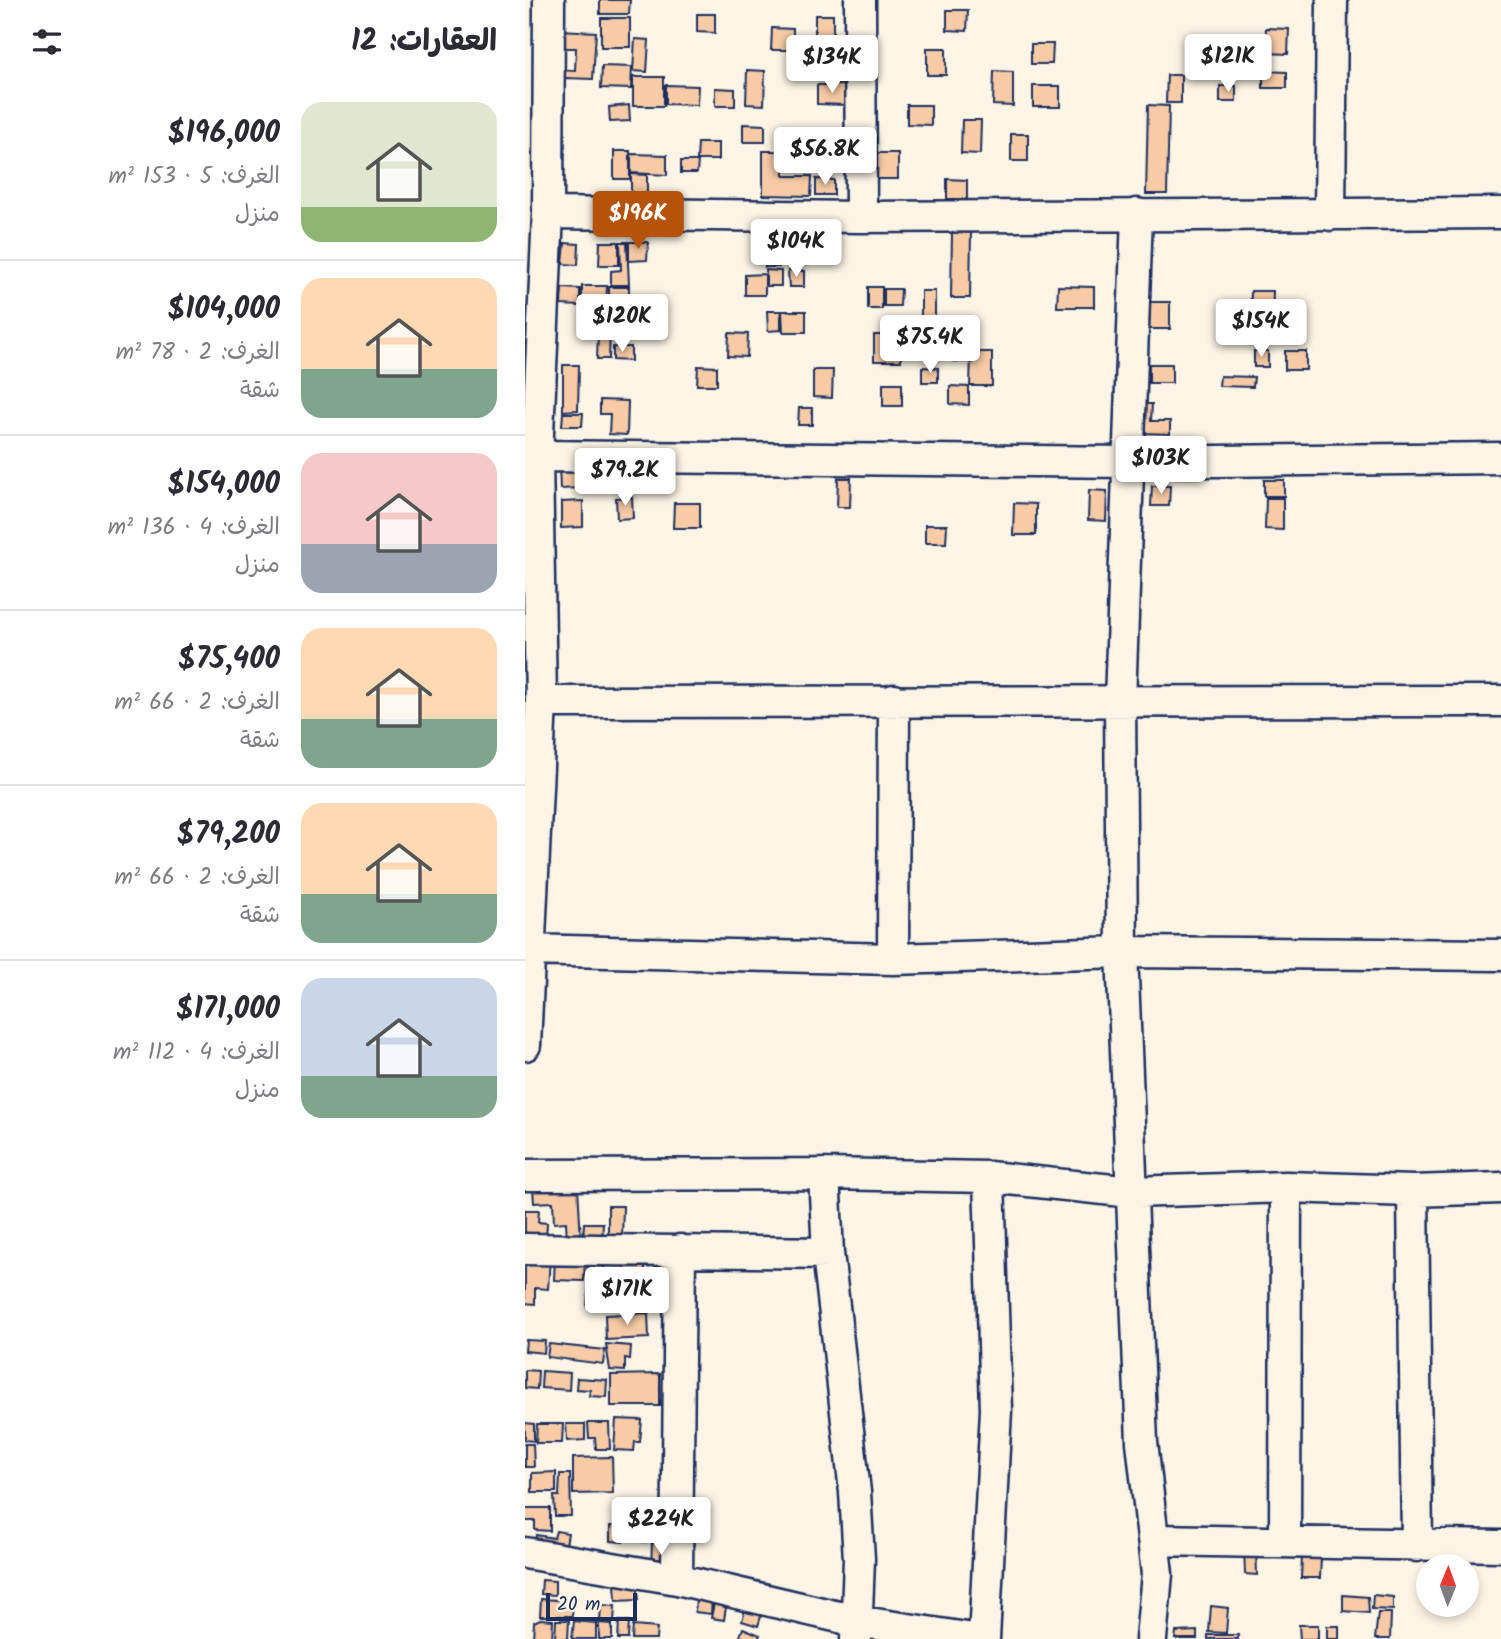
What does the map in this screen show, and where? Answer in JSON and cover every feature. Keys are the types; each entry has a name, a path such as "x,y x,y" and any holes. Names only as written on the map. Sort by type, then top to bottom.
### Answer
{"street":[{"path":"525,1045 541,702 531,454 548,213 549,0"},
{"path":"860,0 861,216"},
{"path":"1330,215 1332,0"},
{"path":"548,213 861,216 1501,213"},
{"path":"1137,214 1120,702 1122,952 1142,1442 1157,1574 1151,1639"},
{"path":"531,454 1128,462 1501,458"},
{"path":"894,700 894,959"},
{"path":"541,702 1501,701"},
{"path":"528,950 894,959 1122,952 1501,955"},
{"path":"824,1174 828,1252 855,1492 859,1559 856,1630"},
{"path":"525,1175 824,1174 989,1177 1132,1192 1286,1187 1413,1191 1501,1188"},
{"path":"984,1639 996,1410 989,1177"},
{"path":"1285,1540 1286,1187"},
{"path":"1413,1191 1417,1546"},
{"path":"525,1249 828,1252"},
{"path":"677,1579 680,1250"},
{"path":"1155,1540 1285,1540 1417,1546 1501,1546"},
{"path":"525,1553 677,1579 856,1630 974,1639"}],"building":[{"path":"600,0 630,0 629,14 600,14"},
{"path":"947,10 968,10 967,31 947,30"},
{"path":"697,14 715,14 715,33 697,32"},
{"path":"815,15 833,15 833,46 815,46"},
{"path":"601,18 630,18 630,47 601,47"},
{"path":"772,28 793,29 793,50 771,50"},
{"path":"1266,28 1289,29 1288,54 1265,53"},
{"path":"561,30 596,32 593,79 565,78 565,87 558,87 558,70 575,71 576,48 560,48"},
{"path":"635,39 649,40 647,72 633,71"},
{"path":"1031,44 1053,44 1052,64 1031,64"},
{"path":"927,48 946,48 946,75 927,75"},
{"path":"809,55 835,55 835,68 809,67"},
{"path":"602,66 632,67 631,89 601,88"},
{"path":"747,70 765,71 764,105 746,104"},
{"path":"994,71 1013,72 1013,106 993,105"},
{"path":"1263,71 1287,72 1287,88 1263,88"},
{"path":"1167,75 1181,75 1181,103 1166,103"},
{"path":"633,77 664,77 664,106 633,106"},
{"path":"666,85 698,86 697,105 666,104"},
{"path":"817,85 846,85 846,105 817,104"},
{"path":"1033,86 1060,86 1060,107 1033,107"},
{"path":"1220,86 1236,86 1236,102 1220,102"},
{"path":"715,88 735,89 735,106 715,106"},
{"path":"629,105 630,121 610,122 609,107"},
{"path":"907,105 931,105 931,125 907,124"},
{"path":"1148,105 1169,106 1167,194 1146,194"},
{"path":"962,120 981,120 980,154 961,153"},
{"path":"743,124 765,125 765,142 743,142"},
{"path":"1011,134 1028,134 1028,161 1011,161"},
{"path":"698,143 718,143 718,160 697,160"},
{"path":"614,151 630,151 630,179 614,179"},
{"path":"763,151 785,151 784,176 812,176 811,196 763,195"},
{"path":"877,153 898,153 898,179 877,179"},
{"path":"631,154 667,155 667,175 631,173"},
{"path":"681,161 698,161 697,173 681,173"},
{"path":"631,174 647,175 647,196 631,195"},
{"path":"816,179 834,180 834,195 816,195"},
{"path":"947,179 967,180 967,199 947,199"},
{"path":"952,232 971,232 970,298 951,298"},
{"path":"765,240 779,240 779,267 765,267"},
{"path":"600,242 619,242 619,265 599,265"},
{"path":"620,242 627,242 629,285 611,285 611,271 621,270"},
{"path":"629,242 648,242 647,260 629,261"},
{"path":"565,243 579,244 578,265 563,264"},
{"path":"766,270 781,271 781,286 766,286"},
{"path":"788,271 804,271 804,287 789,287"},
{"path":"765,274 765,295 745,295 745,275"},
{"path":"582,286 607,286 606,307 582,307"},
{"path":"1058,286 1094,287 1094,307 1057,307"},
{"path":"609,287 629,287 629,303 609,303"},
{"path":"868,287 882,287 882,309 868,309"},
{"path":"562,288 580,289 580,306 561,305"},
{"path":"884,289 901,289 900,306 884,306"},
{"path":"921,291 935,291 935,322 921,322"},
{"path":"1251,291 1273,291 1272,335 1250,334"},
{"path":"1150,302 1170,302 1170,329 1149,329"},
{"path":"767,311 781,311 781,330 768,331"},
{"path":"782,311 806,311 806,332 783,332"},
{"path":"582,313 631,315 631,331 610,330 609,359 597,359 598,333 581,333"},
{"path":"729,333 748,334 747,357 728,356"},
{"path":"953,334 970,334 970,362 953,361"},
{"path":"874,335 901,335 901,361 874,361"},
{"path":"613,347 631,347 631,361 613,360"},
{"path":"1254,351 1268,351 1268,367 1254,367"},
{"path":"1285,351 1306,351 1306,370 1285,370"},
{"path":"971,352 992,352 992,386 970,386"},
{"path":"1149,364 1172,364 1172,383 1149,383"},
{"path":"563,365 579,365 578,410 563,411"},
{"path":"698,366 717,367 717,385 697,385"},
{"path":"922,367 938,368 938,382 922,382"},
{"path":"813,370 833,370 832,398 813,397"},
{"path":"1220,376 1254,377 1253,387 1219,386"},
{"path":"883,383 902,383 902,406 883,406"},
{"path":"950,386 969,387 969,405 950,404"},
{"path":"600,400 628,401 627,435 609,434 610,414 600,414"},
{"path":"1142,404 1152,404 1151,421 1170,421 1170,434 1141,433"},
{"path":"799,408 812,408 812,425 798,425"},
{"path":"563,413 583,413 582,426 562,426"},
{"path":"579,465 580,488 560,489 559,466"},
{"path":"838,478 851,478 850,507 837,507"},
{"path":"1264,480 1284,480 1284,496 1264,496"},
{"path":"1152,486 1170,486 1169,506 1151,506"},
{"path":"1089,490 1107,491 1106,521 1088,520"},
{"path":"632,497 633,518 617,519 616,498"},
{"path":"1266,498 1283,498 1283,530 1265,529"},
{"path":"583,501 583,527 561,528 561,502"},
{"path":"674,503 700,503 700,528 673,528"},
{"path":"1014,503 1036,504 1036,535 1013,535"},
{"path":"925,525 947,525 946,543 925,543"},
{"path":"578,1186 581,1240 567,1240 566,1222 554,1223 553,1202 534,1203 533,1189"},
{"path":"608,1206 623,1206 622,1239 608,1239"},
{"path":"525,1210 539,1210 538,1222 547,1223 546,1242 525,1241"},
{"path":"584,1223 603,1223 602,1241 583,1240"},
{"path":"525,1255 550,1257 548,1289 535,1288 535,1304 525,1303"},
{"path":"555,1257 585,1258 584,1281 554,1280"},
{"path":"625,1257 645,1257 645,1272 624,1271"},
{"path":"588,1258 604,1259 604,1277 587,1276"},
{"path":"589,1281 604,1282 602,1309 587,1307"},
{"path":"635,1284 650,1284 649,1312 634,1311"},
{"path":"648,1313 649,1338 606,1340 605,1315"},
{"path":"526,1340 545,1341 544,1353 525,1351"},
{"path":"549,1344 605,1350 603,1364 547,1357"},
{"path":"606,1344 631,1346 630,1359 625,1358 625,1371 610,1370"},
{"path":"525,1370 538,1371 537,1389 525,1388"},
{"path":"542,1371 570,1373 569,1390 541,1388"},
{"path":"660,1374 660,1406 611,1406 611,1375"},
{"path":"577,1378 607,1380 606,1397 589,1396 590,1390 576,1389"},
{"path":"616,1419 642,1420 640,1442 635,1442 634,1451 614,1450"},
{"path":"525,1423 534,1424 534,1441 525,1440"},
{"path":"588,1423 609,1423 610,1449 596,1449 595,1438 589,1438"},
{"path":"537,1424 563,1424 562,1443 536,1443"},
{"path":"566,1424 585,1424 585,1440 567,1441"},
{"path":"525,1444 533,1444 534,1467 525,1467"},
{"path":"612,1457 613,1493 573,1494 573,1458"},
{"path":"556,1472 556,1492 532,1492 532,1473"},
{"path":"560,1474 570,1474 571,1516 555,1516 554,1496 559,1496"},
{"path":"525,1508 550,1508 550,1531 535,1530 535,1521 525,1521"},
{"path":"670,1525 670,1540 643,1542 642,1527"},
{"path":"610,1526 624,1527 623,1542 610,1541"},
{"path":"556,1531 568,1533 564,1556 533,1551 536,1535 554,1538"},
{"path":"652,1543 672,1544 671,1571 651,1570"},
{"path":"1244,1545 1256,1545 1257,1575 1245,1574"},
{"path":"1302,1557 1321,1558 1320,1578 1301,1578"},
{"path":"542,1580 555,1581 555,1595 541,1594"},
{"path":"637,1583 639,1600 616,1601 615,1584"},
{"path":"1343,1595 1368,1597 1369,1613 1343,1611"},
{"path":"1373,1595 1393,1597 1393,1610 1372,1609"},
{"path":"696,1596 712,1597 711,1614 695,1612"},
{"path":"715,1598 727,1600 724,1620 711,1618"},
{"path":"541,1599 573,1601 572,1616 540,1616"},
{"path":"601,1605 615,1606 614,1622 600,1621"},
{"path":"746,1605 763,1610 758,1626 742,1621"},
{"path":"1211,1606 1228,1608 1226,1633 1209,1632"},
{"path":"1378,1613 1391,1613 1390,1639 1375,1639"},
{"path":"540,1619 553,1620 552,1639 533,1639 534,1622"},
{"path":"556,1620 569,1620 568,1639 555,1638"},
{"path":"574,1621 596,1623 596,1639 572,1639"},
{"path":"619,1621 629,1621 628,1639 618,1639"},
{"path":"599,1623 612,1624 612,1639 599,1639"},
{"path":"1299,1625 1318,1625 1318,1639 1300,1639"},
{"path":"633,1626 657,1628 656,1639 632,1639"},
{"path":"1327,1626 1339,1626 1339,1639 1327,1639"},
{"path":"743,1628 760,1635 758,1639 739,1639"},
{"path":"1197,1631 1197,1639 1175,1639 1176,1632"},
{"path":"1208,1635 1238,1635 1238,1639 1208,1639"}]}
